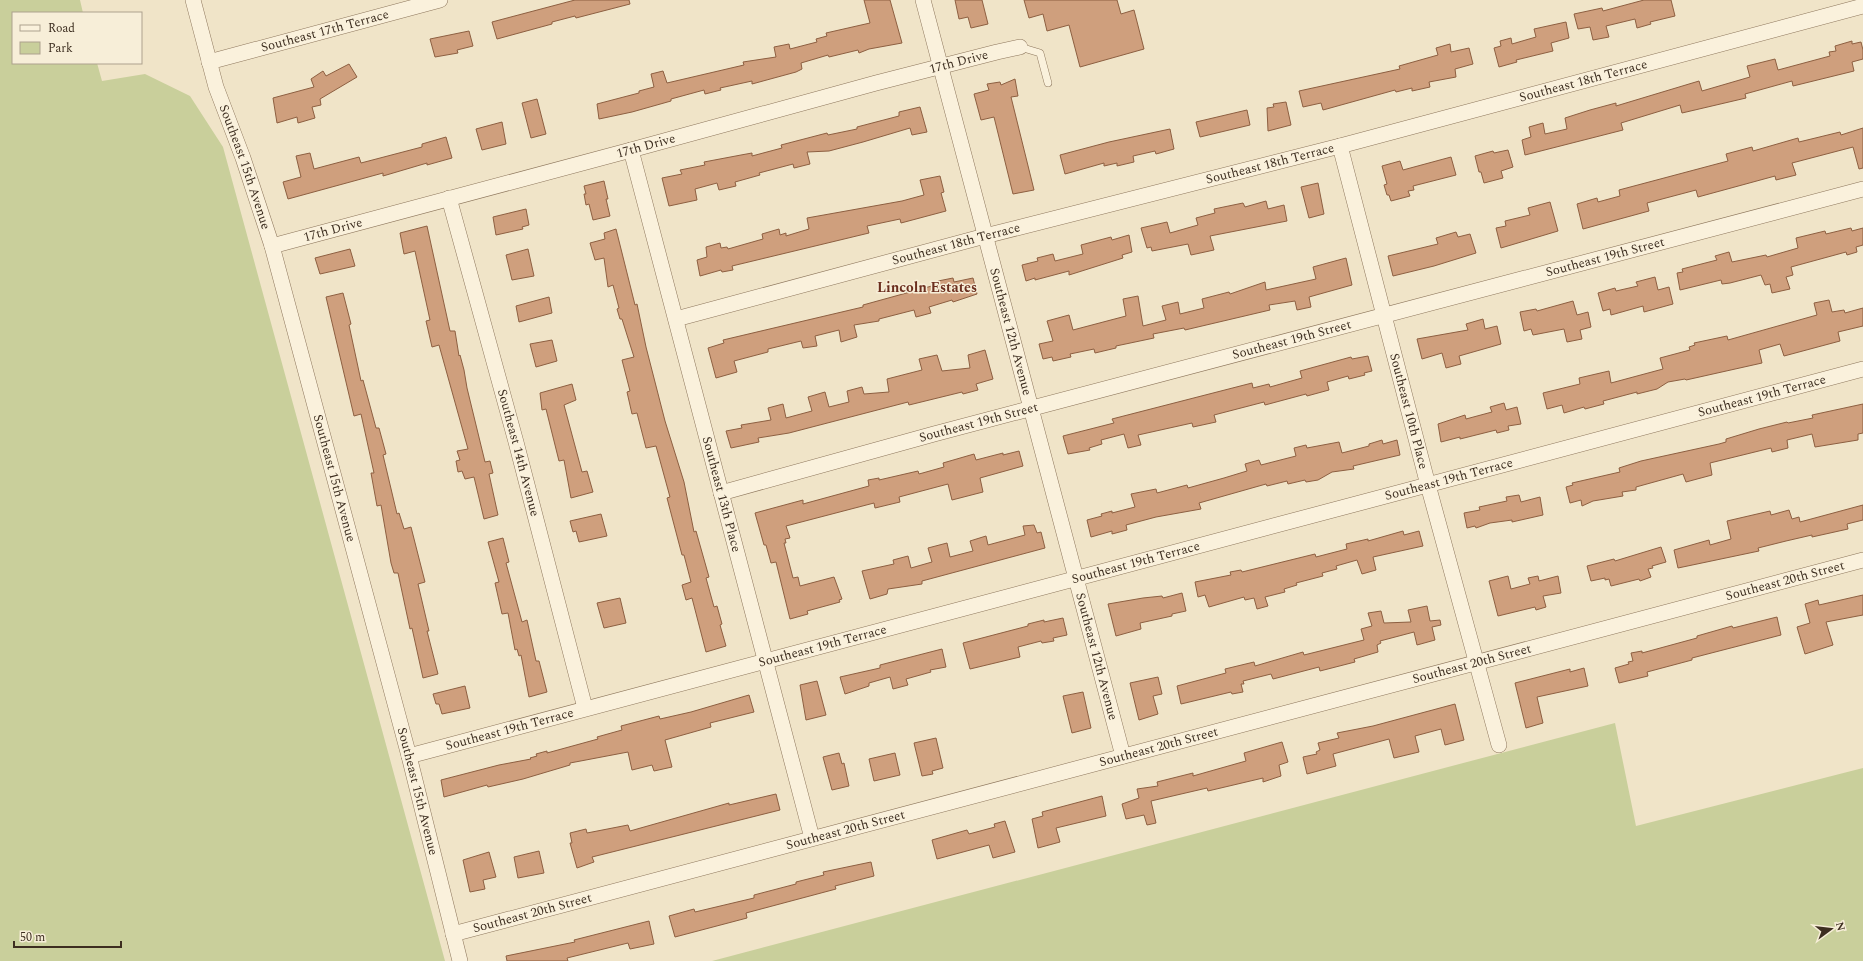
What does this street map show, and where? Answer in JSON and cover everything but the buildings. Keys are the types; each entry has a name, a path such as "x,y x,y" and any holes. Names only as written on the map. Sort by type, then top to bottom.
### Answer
{"street":[{"name":"Southeast 15th Avenue","path":"193,0 216,87 243,158 272,246 409,756 460,961"},
{"name":"Southeast 17th Terrace","path":"210,62 394,6 440,0"},
{"name":"Southeast 12th Avenue","path":"923,0 1123,756"},
{"name":"Southeast 18th Terrace","path":"676,319 985,236 1340,146 1863,6"},
{"name":"17th Drive","path":"272,246 940,66 1020,47"},
{"name":"Southeast 10th Place","path":"1340,146 1428,485 1499,745"},
{"name":"Southeast 13th Place","path":"631,150 812,838"},
{"name":"Southeast 19th Street","path":"721,493 1863,188"},
{"name":"Southeast 14th Avenue","path":"449,198 516,442 585,708"},
{"name":"Southeast 19th Terrace","path":"409,756 765,660 1863,370"},
{"name":"Southeast 20th Street","path":"453,934 1863,560"}],"lane":[{"path":"1020,47 1040,52 1048,83"}],"green space":[{"path":"0,0 80,0 83,12 12,12 12,64 97,64 102,81 145,74 190,96 223,147 445,961 0,961"},
{"path":"1615,723 1636,826 1863,768 1863,961 712,961"}],"district":[{"name":"Lincoln Estates","path":"927,287"}]}
